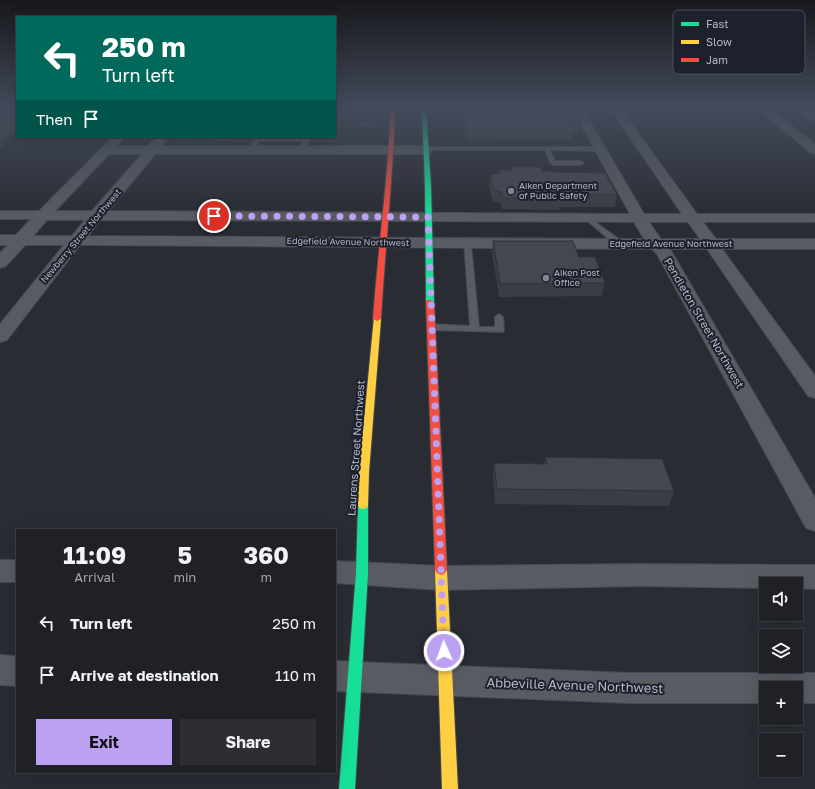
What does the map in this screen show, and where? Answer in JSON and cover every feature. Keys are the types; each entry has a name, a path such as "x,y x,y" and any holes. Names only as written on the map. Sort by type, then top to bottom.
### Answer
{"main road":[{"name":"Laurens Street Northwest","path":"347,789 345,676 362,573 364,472 376,342 382,243 386,217 392,145"},
{"path":"426,145 431,327 450,789"}],"street":[{"path":"0,263 43,215 112,145"},
{"name":"Newberry Street Northwest","path":"0,336 76,240 98,216 156,145"},
{"name":"Pendleton Street Northwest","path":"598,145 650,237 664,252 815,521"},
{"path":"641,145 815,391"},
{"path":"107,150 426,149"},
{"path":"0,215 815,218"},
{"path":"470,244 490,218"},
{"name":"Edgefield Avenue Northwest","path":"0,240 285,240 428,244 815,244"},
{"path":"0,571 16,571"},
{"path":"336,572 441,578 639,575 815,577"},
{"path":"0,670 16,670"},
{"name":"Abbeville Avenue Northwest","path":"345,676 628,688 815,688"}],"lane":[{"path":"462,148 472,145"},
{"path":"487,145 500,149"},
{"path":"426,149 600,149"},
{"path":"547,149 553,163 581,163"},
{"path":"587,218 620,244"},
{"path":"470,244 475,328"},
{"path":"431,327 500,330 499,317"}],"building":[{"path":"511,167 540,167 542,171 551,172 605,173 617,195 559,195 560,199 503,198 501,191 494,191 490,174 500,174 499,170 512,170"},
{"name":"Aiken Post Office","path":"493,241 573,241 579,257 595,257 605,283 500,284"},
{"path":"545,457 662,459 674,491 497,489 494,463 547,464"}],"traffic: fast":[{"path":"426,145 430,302"},
{"path":"347,789 362,573 363,505"}],"traffic: slow":[{"path":"363,505 364,472 377,319"},
{"path":"441,570 450,789"}],"traffic: jam":[{"path":"377,319 382,243 392,145"},
{"path":"430,302 441,570"}],"place":[{"name":"Aiken Department of Public Safety","path":"511,191"},
{"name":"Aiken Post Office","path":"546,278"}],"route":[{"path":"214,216 428,217 444,651"}]}
